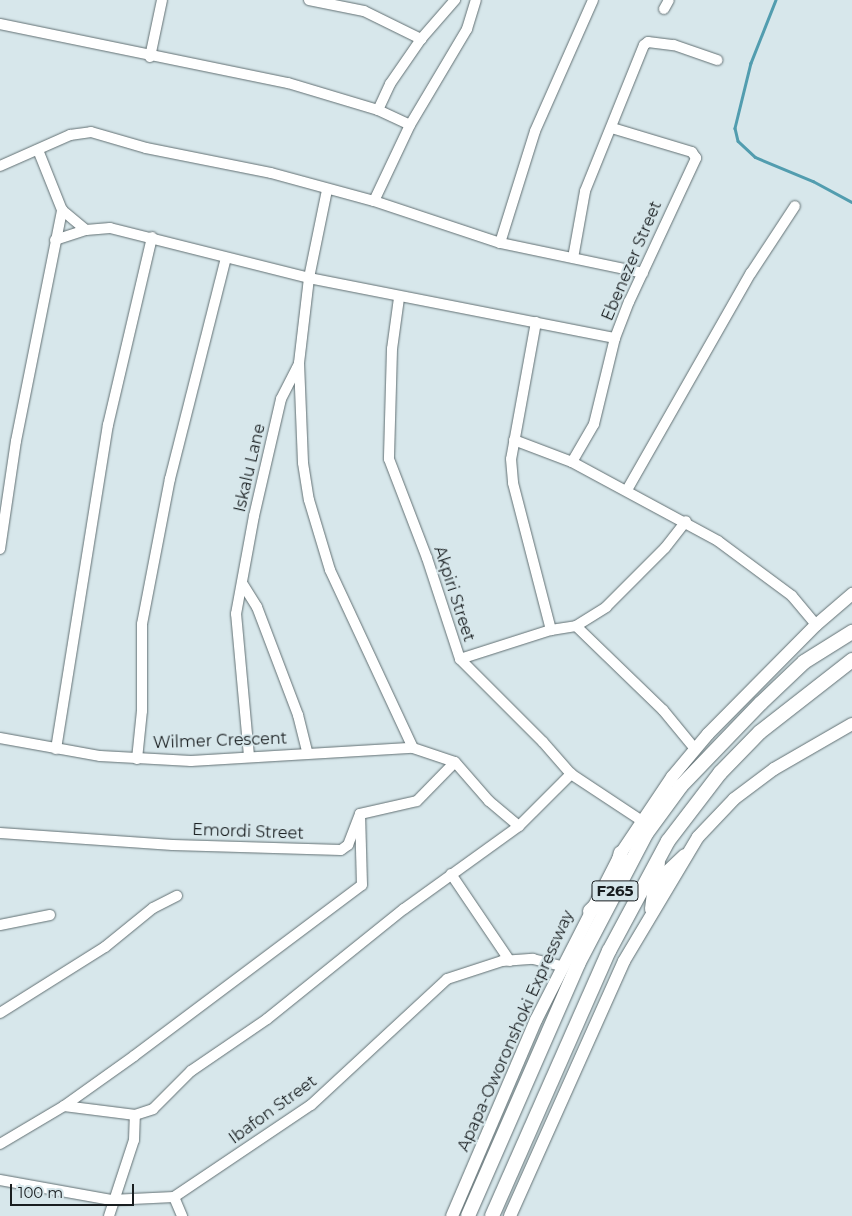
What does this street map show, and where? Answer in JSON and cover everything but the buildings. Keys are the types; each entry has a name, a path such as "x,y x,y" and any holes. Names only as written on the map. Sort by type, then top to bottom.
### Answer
{"highway":[{"name":"Apapa-Oworonshoki Expressway","path":"468,1216 595,913 625,858 646,834 681,786 736,727 787,682 794,670 852,632"},
{"name":"F265","path":"492,1216 569,1038 633,902 668,841 720,773 760,732 852,660"},
{"path":"652,909 658,862 668,841"},
{"path":"633,902 656,884 685,856"},
{"path":"595,913 611,891 625,858"}],"main road":[{"name":"Apapa-Oworonshoki Expressway","path":"625,858 642,821 672,777 695,749 816,625 852,594"},
{"path":"510,1216 585,1044 652,909 705,827 734,799 774,769 852,724"},
{"name":"Apapa-Oworonshoki Expressway","path":"452,1216 562,966 595,913"}],"street":[{"path":"150,57 162,0"},
{"path":"309,0 364,11 421,39"},
{"path":"378,110 390,84 421,39 455,0"},
{"path":"374,202 410,125 467,29 476,0"},
{"path":"500,243 535,131 592,0"},
{"path":"0,24 150,57 288,82 378,110 410,125"},
{"path":"573,258 585,191 648,42 674,46 717,60"},
{"name":"Ebenezer Street","path":"572,462 594,424 615,338 695,155 612,128"},
{"path":"0,166 70,135 91,132 146,148 271,173 374,202 500,243 643,273"},
{"path":"38,150 62,210 86,230"},
{"path":"327,190 308,278 299,363 303,463 309,500 330,570 413,748 455,762 489,801 519,826"},
{"path":"627,490 751,273 795,206"},
{"path":"0,550 16,442 62,210"},
{"path":"55,240 86,230 110,228 152,237 226,258 308,278 399,298 615,338"},
{"path":"56,749 108,426 152,237"},
{"path":"137,759 142,711 142,624 170,479 226,258"},
{"name":"Akpiri Street","path":"399,298 392,349 390,459 428,558 460,659 543,742 571,774 642,821"},
{"path":"536,322 511,459 513,483 552,630"},
{"name":"Iskalu Lane","path":"249,756 245,688 236,620 254,516 281,399 299,363"},
{"path":"514,440 572,462 686,521 718,541 792,596 816,625"},
{"path":"460,659 552,630 576,626 606,607 665,548 686,521"},
{"path":"242,583 257,607 298,715 307,752"},
{"path":"576,626 663,710 695,749"},
{"name":"Wilmer Crescent","path":"0,738 56,749 137,759 191,761 307,752 413,748"},
{"path":"0,1144 64,1106 362,885 360,814 417,801 455,762"},
{"path":"64,1106 135,1115 153,1109 191,1071 267,1019 451,874 519,826 571,774"},
{"name":"Emordi Street","path":"0,833 174,845 341,850 348,845 360,814"},
{"path":"451,874 510,960"},
{"path":"0,1013 105,947 154,908 177,896"},
{"path":"0,925 50,915"},
{"name":"Ibafon Street","path":"174,1197 311,1105 447,979 510,960 539,960 562,966"},
{"path":"109,1216 111,1200 134,1140 135,1115"},
{"path":"0,1180 111,1200 174,1197 182,1216"}],"waterway":[{"path":"776,0 751,63 735,128 738,141 755,157 813,181 852,202"}]}
